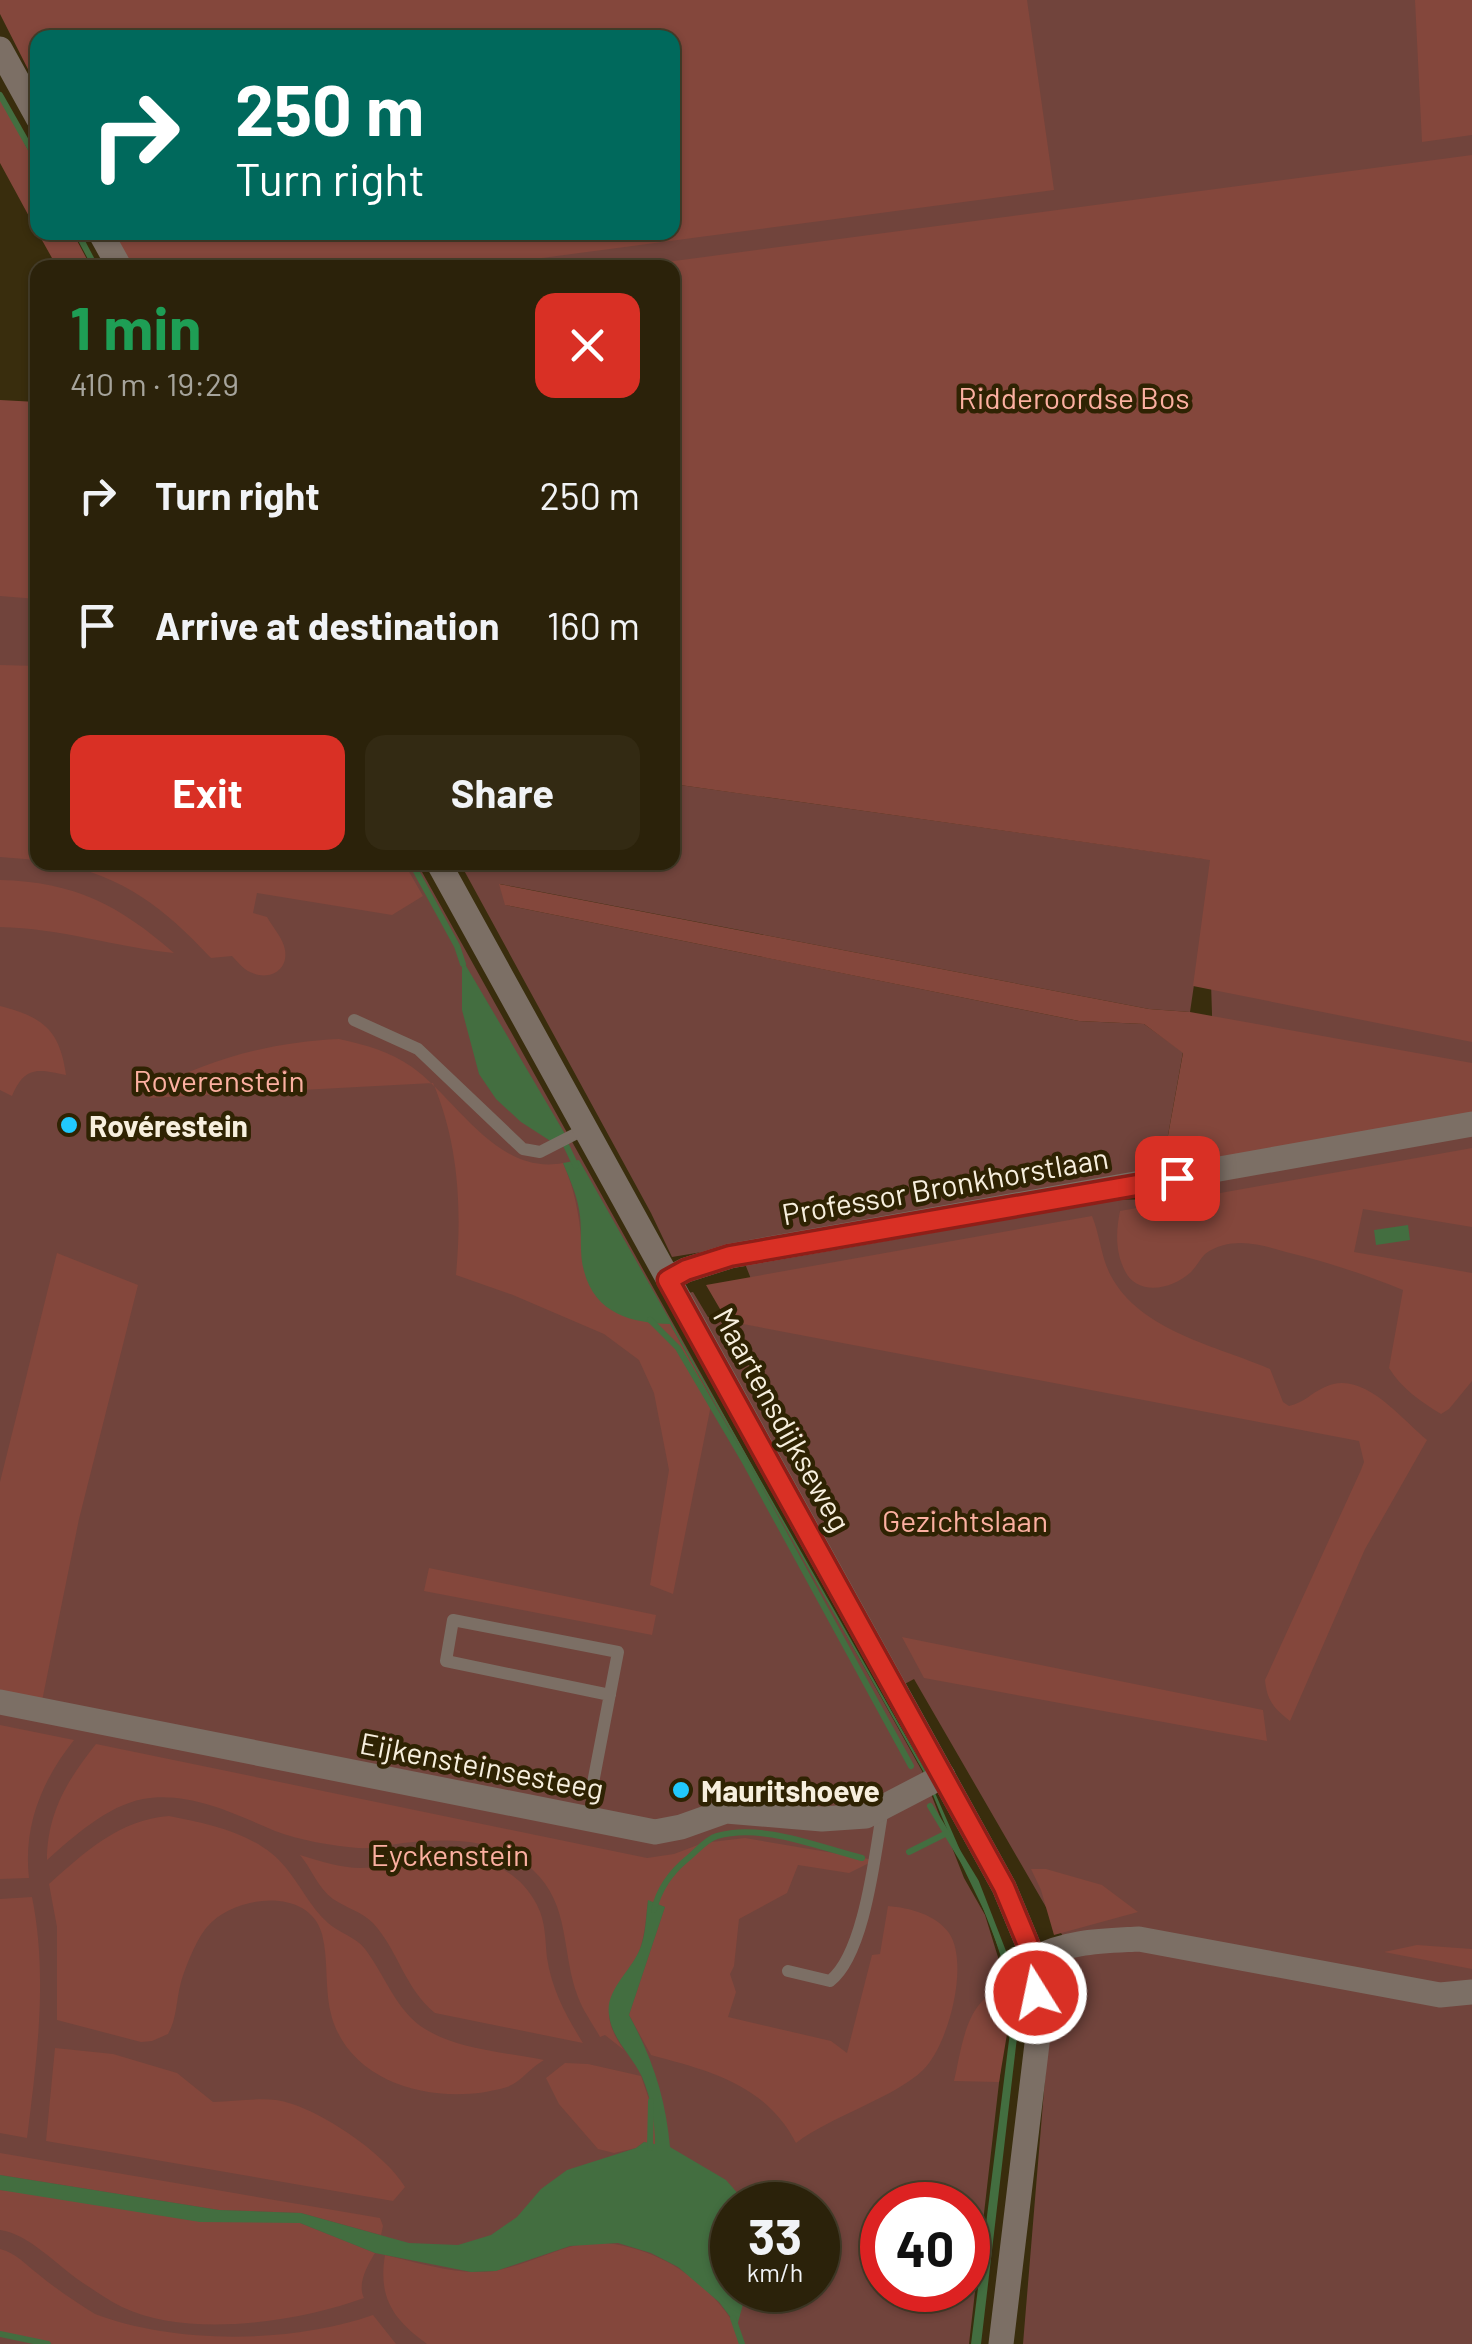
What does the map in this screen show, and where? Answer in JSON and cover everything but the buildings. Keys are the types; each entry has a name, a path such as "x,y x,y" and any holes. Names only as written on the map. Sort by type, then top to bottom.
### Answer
{"street":[{"path":"0,49 30,103"},
{"name":"Maartensdijkseweg","path":"442,870 1004,1887 1034,1959"},
{"name":"Professor Bronkhorstlaan","path":"668,1280 730,1256 1472,1124"},
{"name":"Eijkensteinsesteeg","path":"0,1702 655,1832 669,1831 726,1811 822,1819 866,1816 943,1776"},
{"path":"1002,2344 1038,2050 1034,1959 1046,1952 1091,1941 1140,1939 1440,1995 1472,1992"}],"lane":[{"path":"354,1020 418,1049 523,1149 540,1152 583,1130"},
{"path":"592,1820 592,1783 610,1696 618,1652 453,1620 446,1661 610,1696"},
{"path":"788,1971 830,1982 842,1972 862,1920 883,1808"}],"green space":[{"path":"0,0 1027,0 1054,190 680,240 680,30 30,30 30,73 0,14"},
{"path":"43,0 1472,0 1472,2344 1023,2344 1054,1970 1070,1968 1072,1952 914,1679 888,1693 666,1297 693,1292 708,1317 919,1356 768,1322 738,1246 672,1257 464,870 680,870 680,785 1206,859 680,277 680,260 269,260 557,240 680,240 680,30 540,30","holes":["500,884 1149,1009 1190,1012 1208,890 1218,1200 1023,1199 1161,1174 1183,1052 1144,1024 1079,1021 506,905"]},
{"path":"1415,0 1472,0 1472,135 1422,142"},
{"path":"0,96 30,154 30,218 0,163"},
{"name":"Ridderoordse Bos","path":"1472,155 1472,1042 1193,986 1210,860 680,785 680,260"},
{"path":"42,240 77,240 87,260 53,260"},
{"path":"116,240 677,240 527,260 126,260"},
{"path":"0,400 30,402 30,598 0,596"},
{"name":"Eyckenstein","path":"0,420 30,422 30,870 421,870 922,1771 964,1878 985,1915 1006,1983 1003,2048 988,2182 860,2182 860,2312 973,2312 969,2344 0,2344"},
{"path":"0,665 30,666 30,859 0,857"},
{"path":"84,870 408,870 423,896 392,915 257,893 253,913 267,917 285,954 277,971 257,975 232,956 211,958 159,909"},
{"path":"0,880 51,886 94,899 115,909 174,953 0,927"},
{"path":"499,884 1149,1009 1190,1012 1472,1063 1472,1120 1161,1174 1183,1053 1144,1024 1079,1021 505,905"},
{"path":"0,1006 28,1015 47,1028 59,1047 66,1075 33,1072 22,1079 12,1096 0,1090"},
{"name":"Roverenstein","path":"339,1039 395,1057 431,1083 149,1098 152,1090 219,1061 266,1048"},
{"path":"434,1086 498,1147 539,1164 563,1163 576,1203 584,1271 670,1324 712,1400 673,1594 650,1585 669,1470 654,1393 639,1360 604,1334 456,1275 456,1178 448,1130"},
{"path":"1472,1148 1472,1227 1363,1209 1354,1252 1472,1273 1472,1381 1441,1414 1412,1394 1389,1368 1403,1290 1331,1264 1247,1243 1213,1249 1184,1278 1156,1288 1138,1285 1131,1279 1119,1256 1120,1211"},
{"path":"1092,1216 1111,1276 1124,1295 1160,1324 1270,1369 1283,1402 1289,1406 1325,1387 1353,1385 1380,1399 1427,1440 1365,1549 1290,1721 1272,1704 1265,1680 1361,1470 1364,1462 1359,1441 727,1321 706,1285"},
{"path":"57,1253 138,1285 79,1519 42,1701 0,1693 0,1482"},
{"path":"429,1568 656,1615 652,1635 424,1591"},
{"path":"902,1637 1263,1710 1267,1741 924,1678"},
{"path":"0,1725 74,1740 37,1804 29,1840 29,1878 0,1879"},
{"path":"96,1744 647,1858 674,1854 703,1843 745,1838 875,1860 849,1873 798,1865 787,1893 739,1919 730,1974 736,1992 728,2017 831,2041 847,2053 872,1955 880,1954 888,1906 921,1913 949,1933 955,1947 957,1984 948,2024 932,2058 911,2080 796,2143 769,2107 752,2093 715,2074 651,2055 629,2015 665,1907 648,1901 640,1949 609,2007 609,2019 624,2050 605,2035 600,2037 580,2002 554,1898 533,1870 504,1851 472,1842 438,1840 369,1848 337,1846 284,1834 194,1801 160,1797 130,1803 104,1815 47,1860 55,1812"},
{"path":"169,1816 233,1832 275,1856 322,1917 365,1949 399,2003 425,2029 467,2046 544,2060 512,2085 483,2092 430,2092 381,2076 343,2042 332,2018 324,1944 314,1919 302,1908 269,1900 234,1908 207,1927 186,1968 168,2034 141,2042 57,2020 57,1927 49,1884 90,1849 119,1831"},
{"path":"300,1855 353,1868 458,1860 502,1869 521,1883 537,1905 544,1924 552,1981 583,2043 435,2013 416,1993 373,1923 327,1894"},
{"path":"1031,1869 1046,1869 1102,1885 1138,1912 1054,1935"},
{"path":"32,1897 40,1987 27,2138 0,2133 0,1899"},
{"path":"1417,1945 1472,1949 1472,1969 1384,1952"},
{"path":"1007,1989 1010,2016 999,2082 954,2081 963,2039 974,2012 993,1993"},
{"path":"55,2048 113,2054 177,2073 213,2102 268,2099 310,2111 366,2146 405,2187 393,2201 46,2141"},
{"path":"565,2063 641,2076 655,2117 655,2145 644,2142 614,2153 598,2149 559,2104 546,2078"},
{"path":"0,2153 380,2218 383,2226 381,2235 301,2213 219,2210 0,2175"},
{"path":"0,2190 300,2223 375,2253 362,2281 364,2298 276,2320 210,2325 178,2322 117,2305 32,2244 0,2230"},
{"path":"592,2242 616,2244 662,2259 710,2294 710,2312 726,2312 745,2344 427,2344 405,2326 386,2295 385,2255 439,2268 481,2272"},
{"path":"0,2249 16,2256 95,2314 126,2324 232,2337 306,2331 373,2315 396,2344 53,2344 0,2334"}],"shaded area":[{"path":"462,959 565,1134 552,1142 521,1122 496,1099 479,1074 462,1010"},
{"path":"579,1160 925,1770 992,1923 1006,1962 1018,2029 990,2267 990,2192 1012,2016 1003,1963 989,1921 923,1771 670,1324 617,1313 589,1286 582,1258 579,1209 563,1163"},
{"path":"1408,1225 1410,1240 1376,1245 1374,1230"},
{"path":"648,1900 665,1907 629,2015 657,2079 670,2147 728,2182 710,2182 710,2294 678,2267 618,2243 570,2246 496,2271 471,2272 375,2253 300,2223 200,2222 0,2190 0,2175 219,2210 301,2213 409,2243 458,2245 491,2235 517,2217 541,2189 567,2170 644,2142 655,2144 645,2085 614,2032 609,2015 611,1997 637,1955"},
{"path":"726,2312 741,2312 737,2326"},
{"path":"975,2312 985,2312 981,2344 971,2344"}],"waterway":[{"path":"0,95 30,148"},
{"path":"81,240 92,260"},
{"path":"415,870 463,964"},
{"path":"564,1141 576,1166"},
{"path":"650,1320 678,1348 745,1462 911,1766"},
{"path":"930,1806 976,1882 1004,1954"},
{"path":"909,1852 947,1833"},
{"path":"654,1910 670,1876 717,1836 771,1834 862,1858"},
{"path":"1013,2011 1014,1987"},
{"path":"650,2148 651,2101"},
{"path":"733,2318 742,2344"},
{"path":"0,2334 48,2344"}],"place":[{"name":"Rovérestein","path":"69,1125"},
{"name":"Mauritshoeve","path":"681,1790"}],"route":[{"path":"1036,1993 1034,1959 1004,1887 668,1280 730,1256 1177,1178"}],"park label":[{"name":"Gezichtslaan","path":"965,1520"}]}
